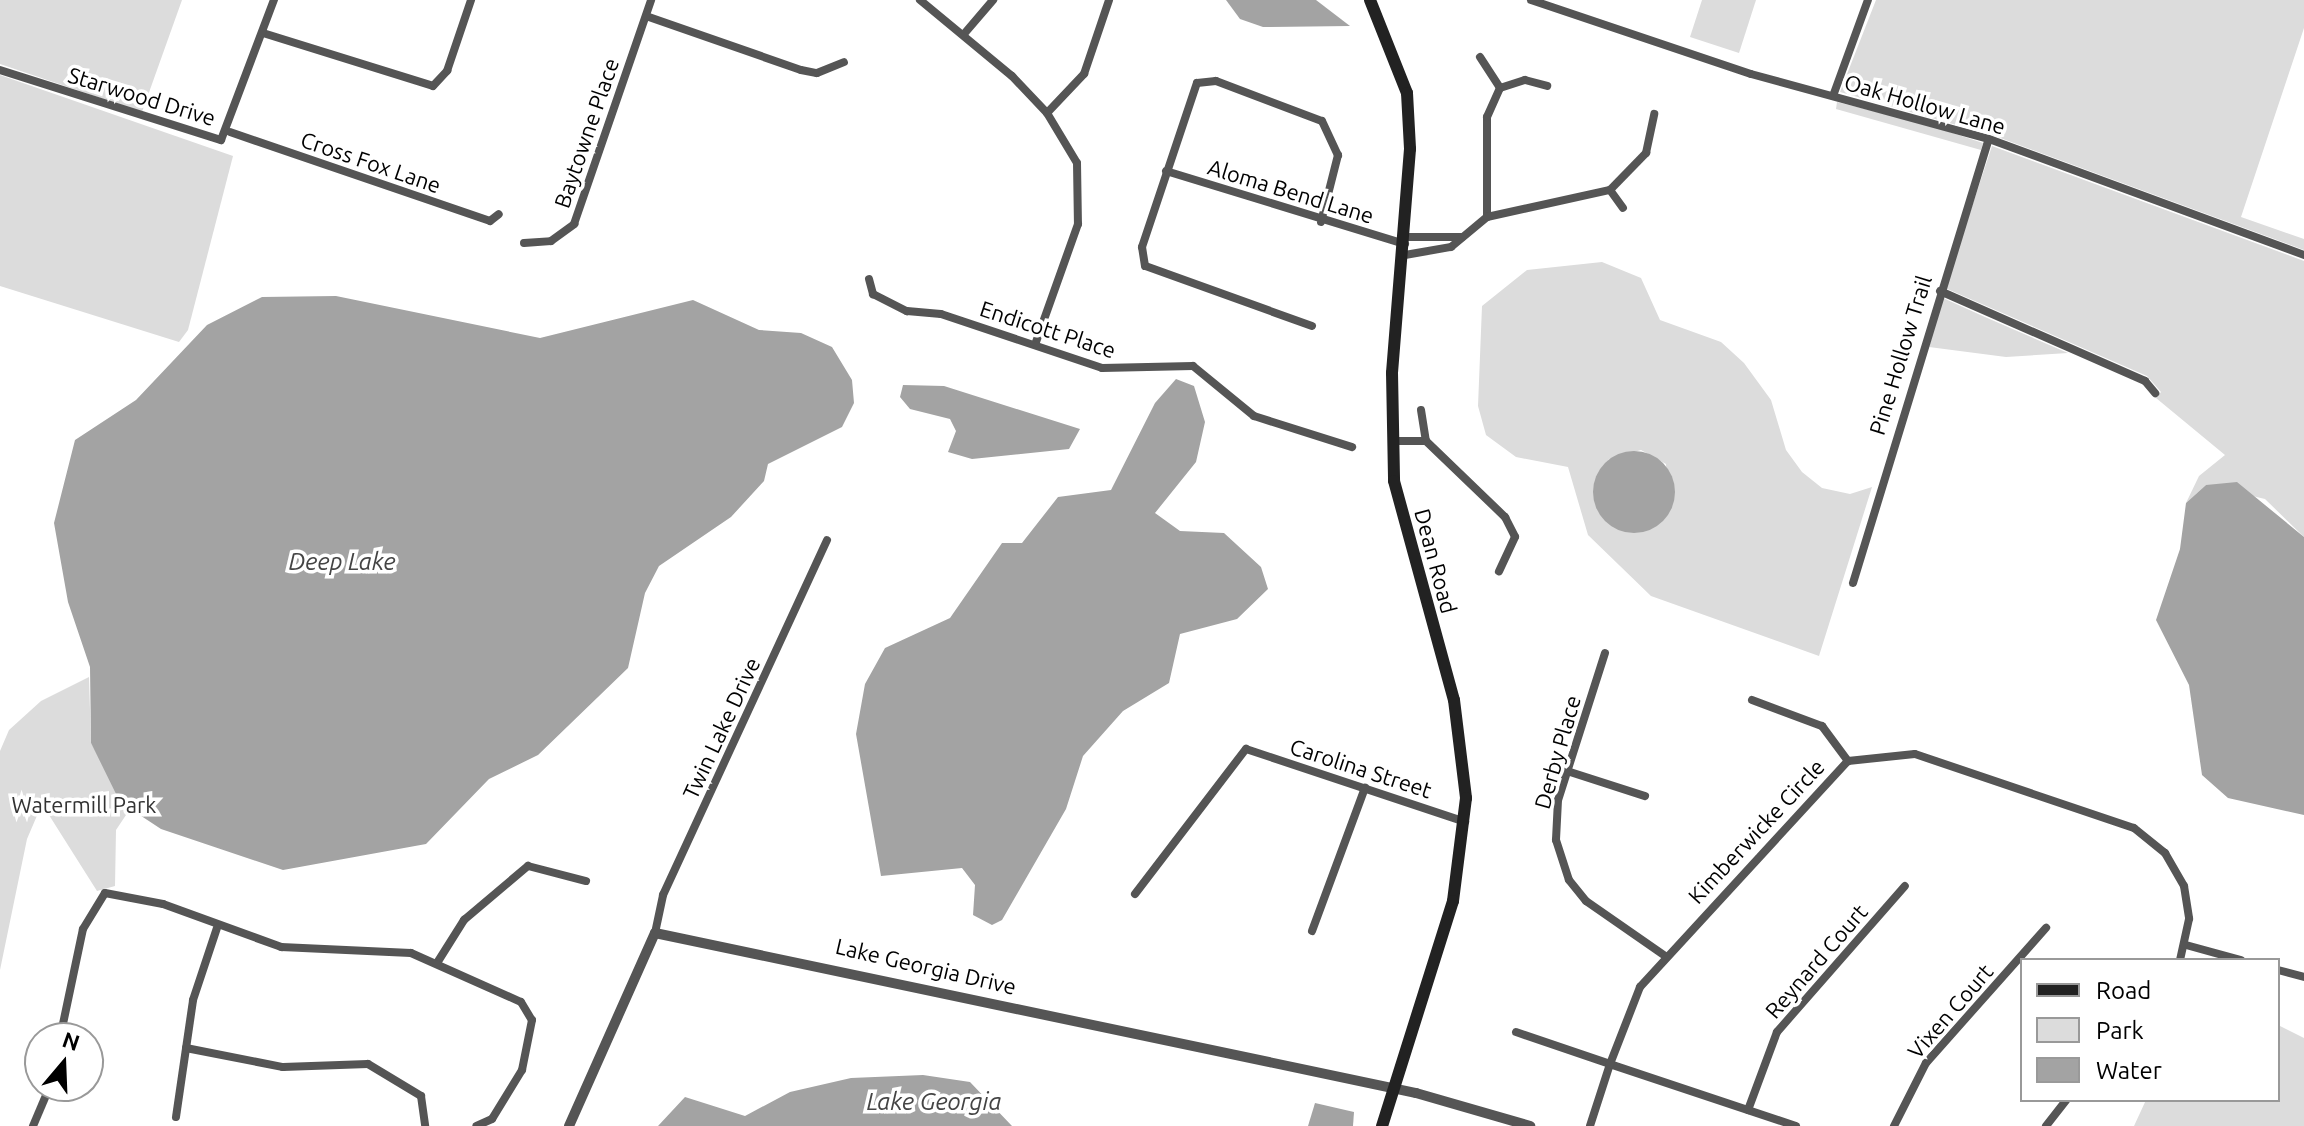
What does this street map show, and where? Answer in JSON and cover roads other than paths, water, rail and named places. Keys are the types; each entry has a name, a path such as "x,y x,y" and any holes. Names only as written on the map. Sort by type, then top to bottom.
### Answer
{"main road":[{"name":"Dean Road","path":"1370,0 1407,93 1405,245 1391,441 1414,561 1454,700 1465,822 1453,901 1382,1126"}],"street":[{"name":"Starwood Drive","path":"0,70 208,140 230,132 274,0"},
{"path":"263,33 433,86 447,71 471,0"},
{"name":"Baytowne Place","path":"524,243 551,241 574,224 651,0"},
{"path":"920,0 964,34 1047,113 1077,163 1081,201 1035,345"},
{"path":"964,34 993,0"},
{"path":"1047,113 1084,74 1109,0"},
{"name":"Oak Hollow Lane","path":"1531,0 1833,96 1989,139 2304,255"},
{"path":"1833,96 1868,0"},
{"path":"646,16 801,70 817,73 844,62"},
{"path":"1480,57 1500,88"},
{"path":"1487,217 1487,117 1500,88 1525,80 1547,86"},
{"path":"1312,326 1151,273 1142,247 1191,91 1216,81 1307,111 1330,131 1337,170 1321,222"},
{"path":"1623,208 1610,190 1646,153 1654,114"},
{"name":"Cross Fox Lane","path":"230,132 490,221 499,214"},
{"name":"Pine Hollow Trail","path":"1853,583 1989,139"},
{"name":"Aloma Bend Lane","path":"1166,171 1321,222 1405,245 1451,247 1487,217 1610,190"},
{"name":"Aloma Bend Lane","path":"1405,245 1463,237"},
{"name":"Endicott Place","path":"869,279 873,294 907,311 941,314 1122,371 1193,366 1254,416 1352,447"},
{"path":"1940,291 2145,381 2155,393"},
{"path":"1421,410 1426,441 1505,517 1515,537 1499,571"},
{"path":"1391,441 1426,441"},
{"name":"Twin Lake Drive","path":"655,933 663,895 827,540"},
{"name":"Derby Place","path":"1605,653 1567,771 1555,820 1569,880 1596,909 1665,956"},
{"path":"1752,700 1822,726 1848,761"},
{"name":"Carolina Street","path":"1135,894 1246,749 1465,822"},
{"name":"Kimberwicke Circle","path":"1590,1126 1640,987 1665,956 1848,761 1915,754 2134,828 2165,853 2184,886 2186,945 2181,958"},
{"path":"1567,771 1645,796"},
{"path":"1312,931 1365,788"},
{"path":"437,963 464,920 528,866 586,881"},
{"name":"Reynard Court","path":"1748,1110 1777,1032 1905,886"},
{"path":"63,1022 83,929 105,893 163,904 217,928 304,951 385,950 437,963 521,1002 532,1020 522,1070 492,1119 476,1126"},
{"path":"176,1117 186,1048 217,928"},
{"name":"Vixen Court","path":"1894,1126 1926,1063 2046,928"},
{"path":"569,1126 655,933"},
{"name":"Lake Georgia Drive","path":"655,933 1394,1089 1530,1126"},
{"path":"2186,945 2234,958"},
{"path":"2280,971 2304,977"},
{"path":"1516,1032 1796,1126"},
{"path":"186,1048 283,1067 368,1064 421,1096 425,1126"},
{"path":"33,1126 43,1102"},
{"path":"2046,1126 2064,1102"}],"water":[{"path":"1226,0 1316,0 1350,26 1263,27 1240,19"},
{"name":"Deep Lake","path":"336,296 540,338 693,300 759,330 801,333 832,347 852,380 854,403 842,427 768,464 764,481 731,517 659,566 645,593 628,668 538,755 489,779 426,844 283,870 161,829 120,802 91,743 90,667 68,602 54,523 75,440 136,400 207,325 262,297"},
{"path":"1176,379 1194,386 1205,422 1196,462 1155,513 1180,531 1224,533 1261,567 1268,589 1237,619 1180,634 1169,683 1123,711 1083,756 1066,809 1002,920 992,925 973,915 975,885 962,868 881,876 856,734 865,684 885,648 950,618 1002,543 1022,543 1058,497 1111,490 1155,403"},
{"path":"903,385 944,386 1080,429 1069,449 972,459 948,452 956,431 950,419 910,409 900,397"},
{"path":"1634,451 1650,455 1663,463 1671,476 1675,492 1671,508 1663,521 1650,529 1634,533 1618,529 1605,521 1597,508 1593,492 1597,476 1605,463 1618,455"},
{"path":"2237,482 2304,537 2304,815 2228,798 2202,775 2189,685 2156,620 2180,549 2186,503 2206,485"},
{"name":"Lake Georgia","path":"923,1075 970,1082 1012,1126 658,1126 685,1097 745,1116 790,1092 851,1078"},
{"path":"1315,1103 1354,1112 1353,1126 1308,1126"}],"park label":[{"name":"Watermill Park","path":"84,805"}]}
